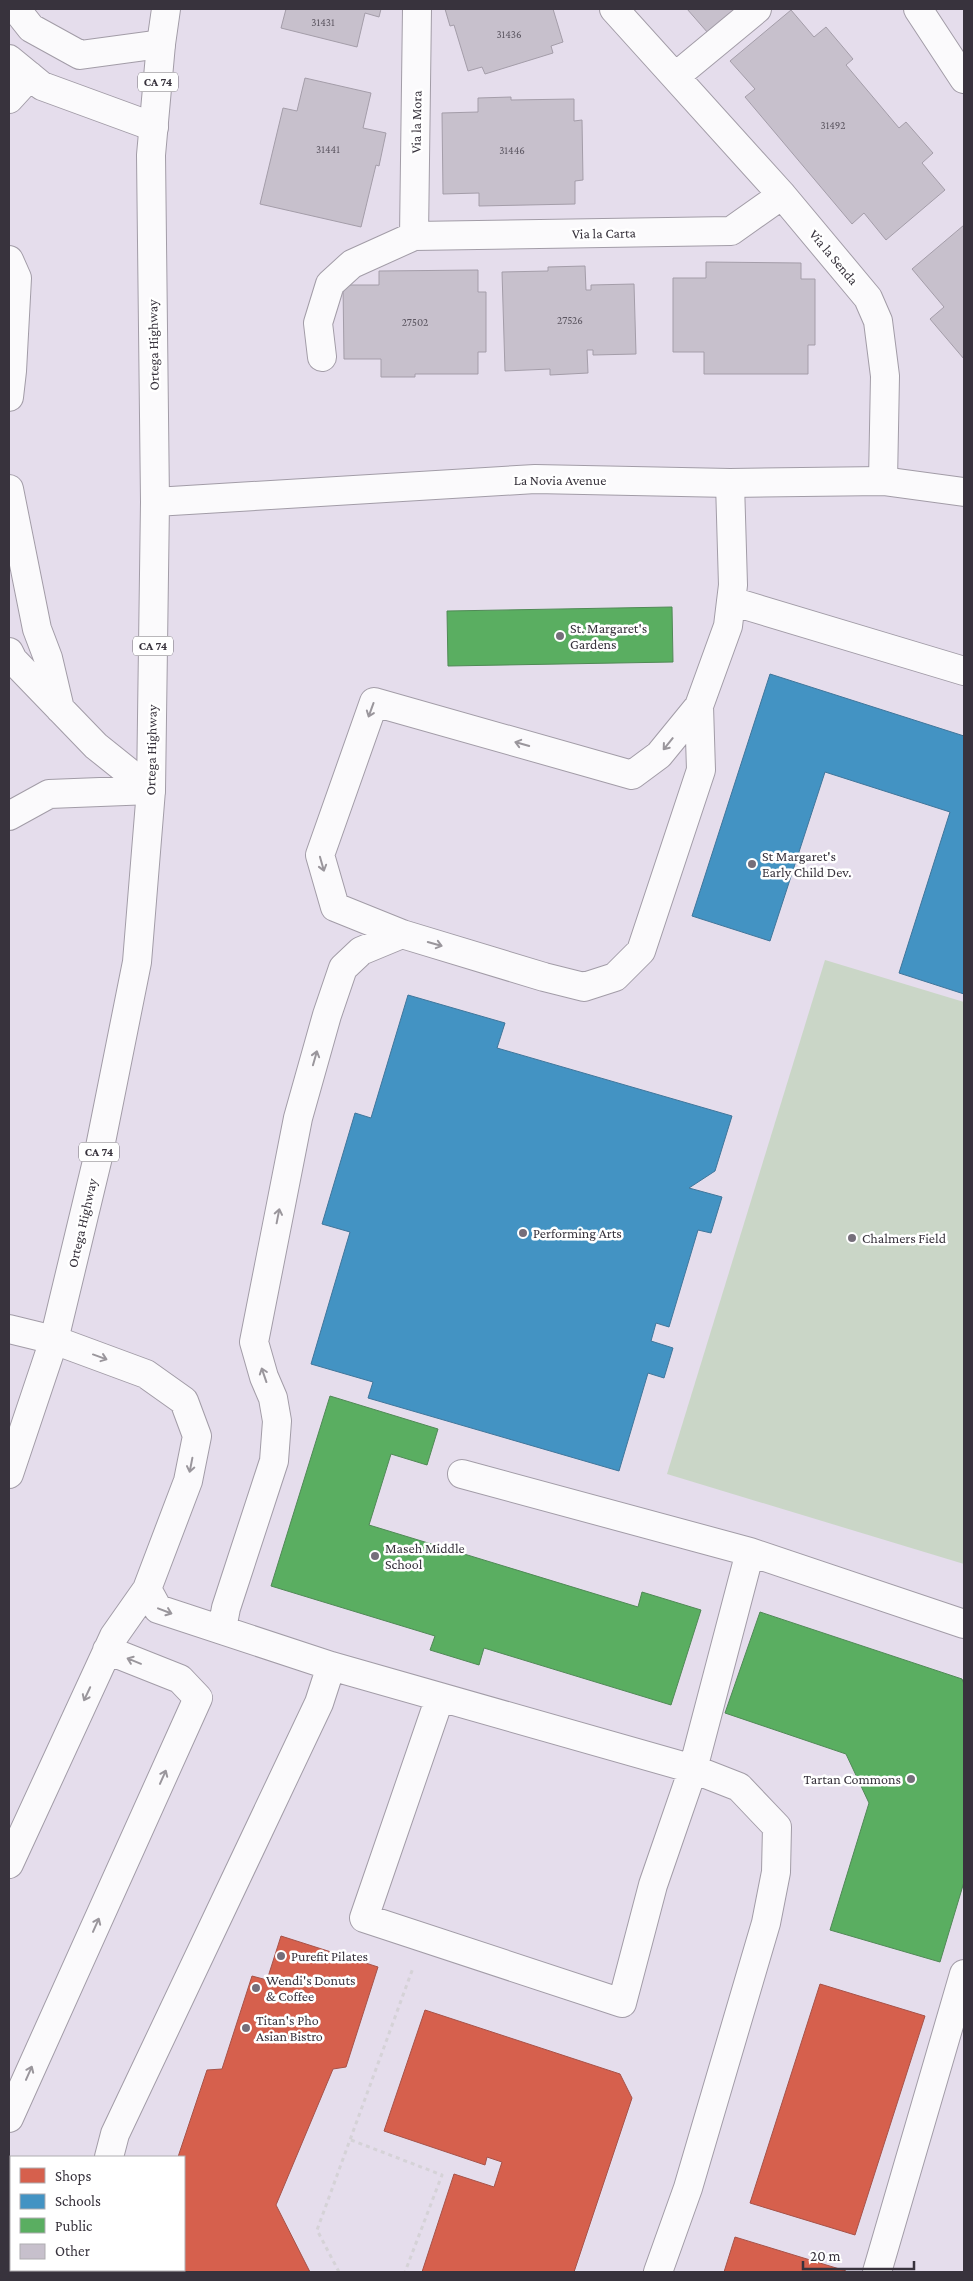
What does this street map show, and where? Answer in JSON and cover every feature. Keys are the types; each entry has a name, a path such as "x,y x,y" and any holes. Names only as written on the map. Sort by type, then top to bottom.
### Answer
{"main road":[{"path":"16,9 31,28 80,55 161,44"},
{"name":"Ortega Highway","path":"9,1474 54,1340 98,1157 138,962 151,790 155,502 152,174 161,44 166,9"},
{"name":"Via la Mora","path":"414,236 417,9"},
{"name":"Via la Senda","path":"614,9 782,195 868,298 878,321 885,376 883,481"},
{"path":"676,76 757,9"},
{"path":"918,9 964,79"},
{"path":"9,60 42,86 154,127"},
{"path":"9,99 30,76"},
{"name":"Via la Carta","path":"414,236 731,230 782,195"},
{"path":"322,358 318,323 330,284 352,264 414,236"},
{"path":"9,260 17,278 9,398"},
{"name":"La Novia Avenue","path":"155,502 535,479 730,483 883,481 964,492"},
{"path":"699,706 701,770 641,951 616,977 584,987 544,977 402,934 335,907 320,855 374,702 632,775 659,755 699,706 728,626 733,585 730,483"},
{"path":"9,488 37,629 48,658 60,709"},
{"path":"731,601 964,672"},
{"path":"9,652 13,660 96,746 151,790"},
{"path":"9,816 50,794 151,790"},
{"path":"222,1629 226,1608 274,1461 277,1422 273,1398 264,1377 254,1342 298,1118 327,1015 343,968 361,951 402,934"},
{"path":"9,1329 54,1340 146,1374 184,1401 197,1436 188,1481 147,1589 114,1636 9,1864"},
{"path":"462,1474 750,1552 964,1624"},
{"path":"440,1697 364,1918 622,2003 653,1885 694,1769 750,1552"},
{"path":"147,1589 158,1609 331,1666 694,1769 739,1787 777,1827 776,1872 766,1923 688,2188 658,2272"},
{"path":"9,2118 198,1698 180,1679 108,1650"},
{"path":"109,2156 115,2134 319,1703 331,1666"},
{"path":"877,2272 964,1974"}],"path":[{"path":"339,2272 316,2230 351,2140 416,1960"},
{"path":"351,2140 442,2174 405,2272"}],"green space":[{"name":"Chalmers Field","path":"825,960 964,1002 964,1564 667,1474"}],"building: Shops":[{"path":"281,1936 378,1967 346,2067 333,2069 276,2205 310,2272 178,2272 185,2271 185,2156 178,2156 207,2070 222,2069 252,1976 267,1980"},
{"path":"820,1984 925,2016 855,2235 750,2203"},
{"path":"425,2010 620,2074 632,2098 574,2272 422,2272 454,2174 494,2187 502,2162 487,2157 485,2165 384,2131"},
{"path":"735,2237 846,2271 724,2272"}],"building: Schools":[{"name":"St Margaret's Early Child Dev.","path":"770,674 964,736 964,994 899,973 950,812 825,772 770,941 692,916"},
{"name":"Performing Arts","path":"408,995 505,1023 497,1048 732,1116 715,1171 689,1188 722,1197 711,1233 698,1230 669,1327 656,1323 651,1341 673,1348 664,1378 648,1373 619,1471 368,1398 373,1382 311,1364 350,1232 322,1224 355,1113 371,1118"}],"building: Public":[{"name":"St. Margaret's Gardens","path":"672,607 673,662 448,666 447,611"},
{"name":"Maseh Middle School","path":"330,1396 438,1429 427,1465 391,1454 369,1525 638,1607 642,1592 701,1610 671,1705 484,1648 479,1665 430,1650 435,1636 271,1586"},
{"name":"Tartan Commons","path":"760,1612 962,1679 964,1684 964,1882 940,1962 830,1930 869,1803 846,1754 725,1713"}],"building: Other":[{"path":"286,9 381,9 379,17 365,13 357,47 281,28"},
{"path":"445,9 553,9 563,42 551,46 553,53 485,74 482,67 468,71 454,25 450,26"},
{"path":"687,9 735,9 708,33"},
{"path":"791,10 814,37 826,27 853,59 846,65 899,128 906,122 933,153 922,163 945,190 886,240 864,213 852,224 745,97 755,89 730,61"},
{"path":"305,78 371,93 363,128 386,133 379,166 376,165 361,227 260,204 283,108 297,111"},
{"path":"511,97 511,100 574,99 574,121 582,120 583,180 575,181 575,204 479,206 479,193 443,194 442,113 478,112 478,98"},
{"path":"964,225 964,359 930,319 944,307 912,269"},
{"path":"706,262 801,263 801,279 815,279 815,345 808,345 808,374 704,374 704,352 673,352 673,278 706,278"},
{"path":"585,266 586,290 591,290 591,285 634,284 636,354 593,355 593,350 587,350 588,373 550,375 550,369 505,371 502,272 548,271 548,267"},
{"path":"478,270 478,292 486,292 486,352 478,352 478,374 415,374 415,377 381,377 381,359 344,359 343,285 379,285 379,271"}],"place":[{"name":"St. Margaret's Gardens","path":"560,636"},
{"name":"St Margaret's Early Child Dev.","path":"752,864"},
{"name":"Performing Arts","path":"523,1233"},
{"name":"Chalmers Field","path":"852,1238"},
{"name":"Maseh Middle School","path":"375,1556"},
{"name":"Tartan Commons","path":"911,1779"},
{"name":"Purefit Pilates","path":"281,1956"},
{"name":"Wendi's Donuts & Coffee","path":"256,1988"},
{"name":"Titan's Pho Asian Bistro","path":"246,2028"}]}
